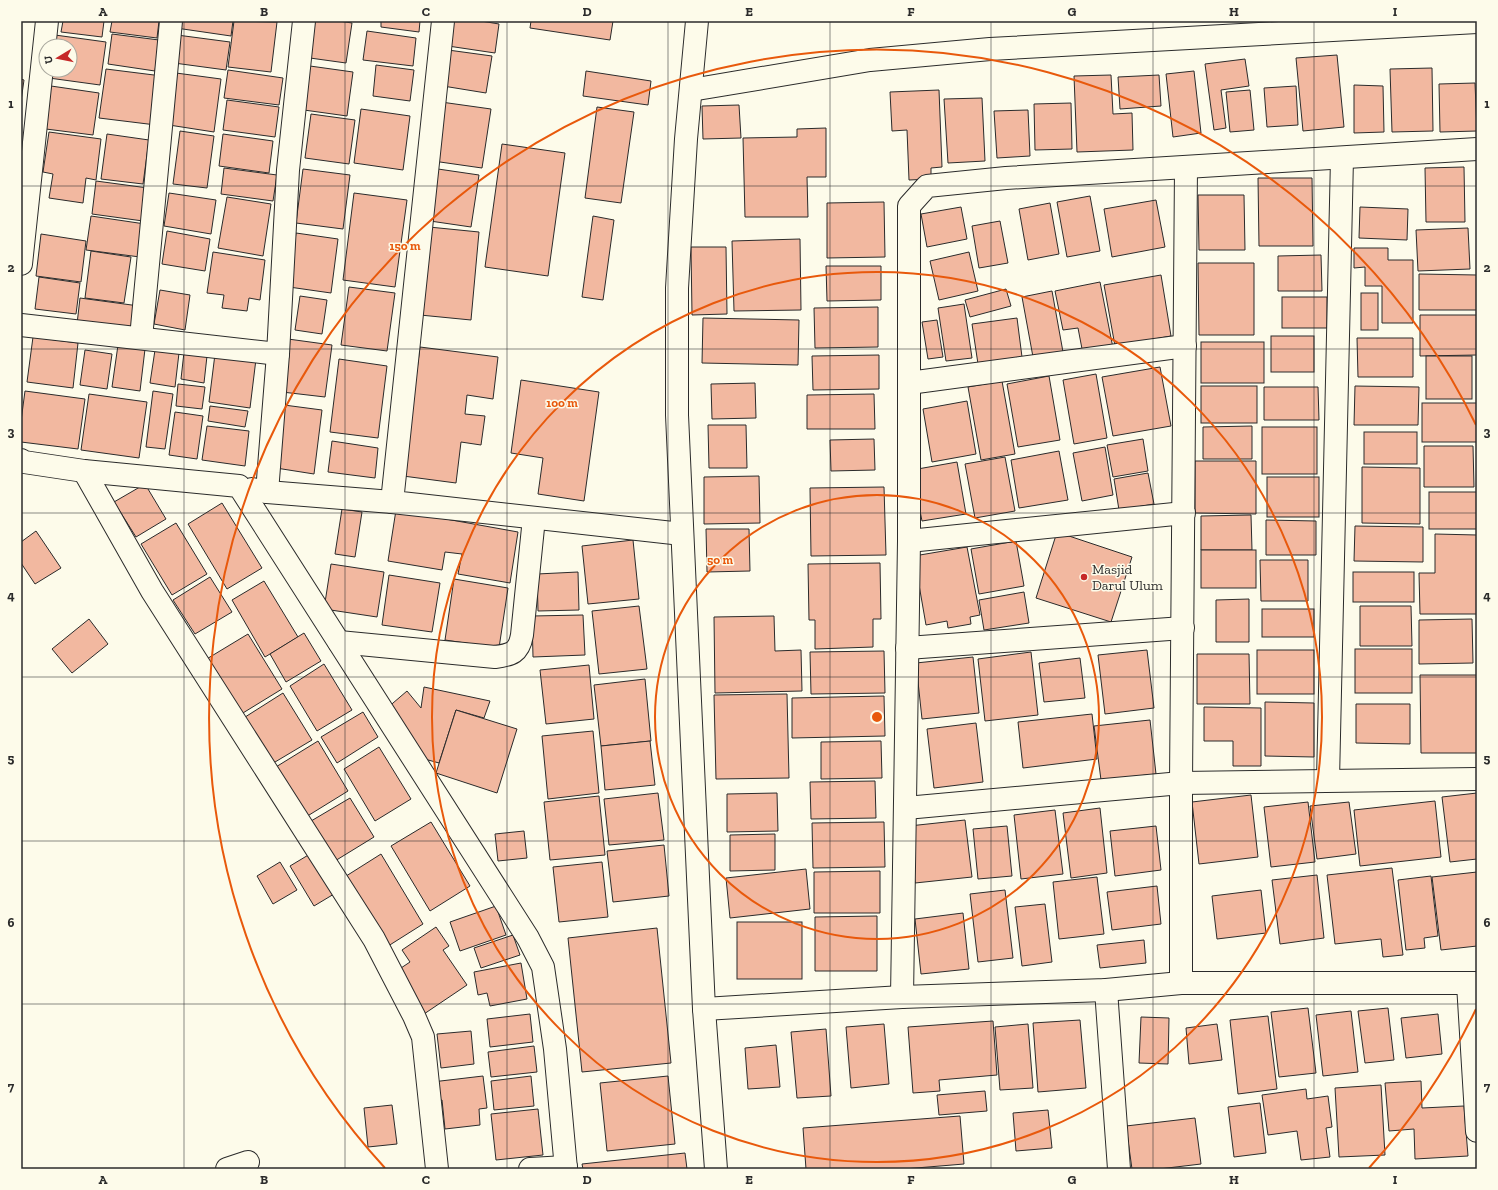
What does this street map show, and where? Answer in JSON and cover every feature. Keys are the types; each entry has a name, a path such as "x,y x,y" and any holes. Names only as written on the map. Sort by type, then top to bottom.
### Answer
{"street":[{"path":"21,264 47,21"},
{"path":"141,338 171,21"},
{"path":"267,492 278,354 288,170 304,21"},
{"path":"392,502 443,21"},
{"path":"698,21 686,139 677,288 677,415 704,1009 716,1169"},
{"path":"691,90 870,60 990,48 1477,22"},
{"path":"902,997 909,541 909,206 927,186 1006,178 1477,149"},
{"path":"1328,780 1342,158"},
{"path":"1181,983 1181,783 1186,168"},
{"path":"21,325 278,354"},
{"path":"909,383 1185,346"},
{"path":"21,460 24,462 84,471 239,486 267,492 392,502 682,534"},
{"path":"84,471 152,591 374,938 414,1016 423,1037 437,1169"},
{"path":"239,486 528,938 543,967 555,1049 566,1168 530,1169"},
{"path":"909,541 1184,513"},
{"path":"339,642 495,658 510,655 520,644 522,635 534,518"},
{"path":"907,648 1183,628"},
{"path":"906,808 1181,783 1328,780 1477,780"},
{"path":"704,1009 902,997 1106,990 1181,983 1473,984 1477,1131"},
{"path":"1106,990 1120,1169"},
{"path":"227,1169 248,1162"}],"building":[{"path":"63,21 104,21 102,37 61,32"},
{"path":"112,21 159,21 157,38 110,32"},
{"path":"177,21 233,21 231,36 176,28"},
{"path":"234,21 277,22 271,72 228,67"},
{"path":"315,21 339,21 352,23 346,63 310,58"},
{"path":"381,21 420,21 419,32 381,27"},
{"path":"452,21 481,21 499,24 495,53 448,46"},
{"path":"531,21 613,21 610,40 530,28"},
{"path":"367,31 416,38 413,66 363,60"},
{"path":"112,34 159,40 155,71 108,64"},
{"path":"55,35 77,38 54,38"},
{"path":"177,35 230,42 226,70 174,63"},
{"path":"78,38 106,42 100,85 49,78 78,78"},
{"path":"448,50 492,56 486,93 443,86"},
{"path":"1337,55 1344,127 1303,131 1296,58"},
{"path":"1245,59 1249,86 1221,90 1226,128 1214,130 1205,64"},
{"path":"376,65 414,70 410,101 373,96"},
{"path":"310,66 353,72 347,116 304,110"},
{"path":"1432,68 1433,131 1392,132 1390,69"},
{"path":"106,69 162,76 156,125 99,118"},
{"path":"228,70 283,78 279,105 224,98"},
{"path":"586,71 651,81 648,105 583,96"},
{"path":"1194,71 1201,133 1173,137 1166,74"},
{"path":"176,73 221,79 214,132 169,125"},
{"path":"1111,75 1113,114 1132,113 1133,150 1077,152 1074,76"},
{"path":"1159,75 1161,106 1120,109 1118,77"},
{"path":"21,79 24,80 21,101"},
{"path":"1475,83 1477,131 1440,132 1439,84"},
{"path":"1354,85 1383,86 1384,132 1354,133"},
{"path":"51,86 99,93 93,135 46,129"},
{"path":"1296,86 1298,125 1267,127 1264,88"},
{"path":"939,90 942,167 931,168 931,179 909,180 907,130 892,131 890,92"},
{"path":"1250,90 1254,130 1230,132 1226,92"},
{"path":"982,98 985,161 948,163 944,99"},
{"path":"227,100 279,107 275,137 223,130"},
{"path":"441,102 491,109 482,168 433,161"},
{"path":"1071,103 1072,149 1035,150 1034,104"},
{"path":"739,105 741,138 703,139 702,106"},
{"path":"597,107 634,112 621,203 585,198"},
{"path":"361,109 410,116 403,170 354,163"},
{"path":"1028,110 1030,156 997,158 994,111"},
{"path":"311,114 355,120 349,164 305,158"},
{"path":"826,128 826,177 807,177 808,217 745,217 743,138 797,137 797,129"},
{"path":"180,131 214,136 207,188 173,184"},
{"path":"49,132 101,139 96,180 86,178 83,203 49,198 53,174 43,172"},
{"path":"107,134 149,140 143,184 101,179"},
{"path":"223,134 273,141 269,173 219,166"},
{"path":"502,144 565,153 548,276 485,267"},
{"path":"1464,167 1465,222 1426,222 1425,168"},
{"path":"224,168 277,175 273,201 221,194"},
{"path":"303,169 350,175 343,229 296,223"},
{"path":"438,169 479,175 471,227 430,221"},
{"path":"1258,178 1312,178 1313,246 1259,246"},
{"path":"96,181 148,188 143,221 92,214"},
{"path":"169,193 216,200 211,234 164,226"},
{"path":"354,193 407,200 395,287 343,280"},
{"path":"1198,195 1244,195 1245,250 1199,250"},
{"path":"1090,196 1100,251 1067,257 1057,202"},
{"path":"227,197 271,204 263,256 218,248"},
{"path":"1156,200 1165,247 1112,257 1104,209"},
{"path":"884,202 885,257 827,258 827,203"},
{"path":"1050,203 1059,254 1028,260 1019,209"},
{"path":"961,207 967,239 927,247 921,214"},
{"path":"1360,207 1408,209 1407,240 1359,238"},
{"path":"91,216 145,224 140,257 86,250"},
{"path":"593,216 614,220 603,300 582,297"},
{"path":"1000,221 1008,263 979,268 972,226"},
{"path":"429,227 479,232 471,320 420,315"},
{"path":"1468,228 1470,269 1418,271 1416,230"},
{"path":"167,231 210,239 205,271 162,264"},
{"path":"296,233 338,239 331,293 289,287"},
{"path":"41,234 86,241 81,282 36,276"},
{"path":"800,239 801,310 734,311 732,241"},
{"path":"691,247 726,247 727,314 692,315"},
{"path":"1354,248 1388,248 1388,260 1413,260 1413,323 1382,323 1382,286 1365,286 1365,267 1354,268"},
{"path":"91,251 131,257 124,303 85,298"},
{"path":"213,252 265,260 260,300 249,298 247,311 222,308 224,295 207,293"},
{"path":"969,252 978,291 939,300 930,261"},
{"path":"1321,255 1322,291 1278,291 1278,256"},
{"path":"1198,263 1254,263 1254,335 1199,335"},
{"path":"826,266 881,266 881,300 827,301"},
{"path":"1419,274 1477,275 1477,310 1419,310"},
{"path":"1161,275 1171,336 1115,346 1104,285"},
{"path":"39,277 80,283 76,314 35,309"},
{"path":"1100,282 1113,348 1083,354 1078,328 1063,330 1055,291"},
{"path":"349,287 395,293 387,351 341,345"},
{"path":"1006,289 1011,306 970,317 965,300"},
{"path":"160,290 190,295 185,330 154,324"},
{"path":"1052,291 1063,352 1033,357 1022,297"},
{"path":"1361,293 1378,293 1378,330 1361,330"},
{"path":"300,296 327,300 322,334 295,330"},
{"path":"1282,297 1327,297 1327,328 1282,328"},
{"path":"80,298 139,306 136,332 77,324"},
{"path":"964,304 972,358 946,361 938,308"},
{"path":"878,307 878,347 815,348 814,308"},
{"path":"1420,315 1477,315 1477,355 1420,356"},
{"path":"703,318 799,320 798,365 702,363"},
{"path":"1017,318 1022,357 978,364 972,324"},
{"path":"937,320 943,357 928,359 922,322"},
{"path":"1271,336 1314,336 1314,372 1271,372"},
{"path":"33,337 78,343 73,388 27,382"},
{"path":"1357,338 1413,338 1413,377 1358,377"},
{"path":"288,339 332,345 325,397 282,392"},
{"path":"1201,342 1264,342 1264,383 1201,383"},
{"path":"118,345 145,349 140,391 112,387"},
{"path":"420,347 498,357 493,399 467,395 465,414 485,416 481,445 461,442 456,483 403,476"},
{"path":"85,350 112,354 107,389 80,385"},
{"path":"155,350 179,353 175,387 150,383"},
{"path":"184,352 207,356 204,383 181,379"},
{"path":"215,354 256,359 250,408 209,402"},
{"path":"879,355 879,389 813,390 812,356"},
{"path":"1426,356 1472,356 1472,399 1426,399"},
{"path":"339,359 387,366 378,438 330,432"},
{"path":"1160,367 1171,426 1113,436 1102,377"},
{"path":"1096,374 1107,438 1074,444 1063,380"},
{"path":"1049,376 1060,440 1018,447 1007,384"},
{"path":"521,380 599,392 584,501 538,494 543,458 511,453"},
{"path":"1002,381 1015,454 981,460 968,387"},
{"path":"755,383 756,418 712,419 711,384"},
{"path":"178,384 205,387 202,409 176,406"},
{"path":"1201,386 1257,386 1257,423 1201,423"},
{"path":"1355,386 1419,387 1418,425 1354,425"},
{"path":"1264,387 1318,387 1319,420 1264,420"},
{"path":"25,391 85,399 78,449 21,442 21,421"},
{"path":"153,391 173,394 165,449 146,447"},
{"path":"89,394 147,402 139,458 81,450"},
{"path":"874,394 875,429 807,429 807,395"},
{"path":"967,401 976,454 932,462 923,409"},
{"path":"1422,403 1477,403 1477,442 1422,442"},
{"path":"284,405 322,410 314,474 276,468"},
{"path":"210,406 248,411 245,427 208,421"},
{"path":"175,412 203,416 197,459 169,455"},
{"path":"708,425 746,425 747,468 709,468"},
{"path":"207,426 249,431 245,466 202,460"},
{"path":"1252,426 1252,459 1203,459 1203,427"},
{"path":"1262,427 1317,427 1317,474 1262,474"},
{"path":"1364,432 1417,432 1417,464 1364,464"},
{"path":"874,439 875,470 831,471 830,440"},
{"path":"1143,439 1148,471 1113,477 1107,445"},
{"path":"332,441 378,448 375,478 328,472"},
{"path":"1424,446 1473,446 1474,487 1424,487"},
{"path":"1105,447 1113,495 1082,501 1073,453"},
{"path":"1059,451 1068,500 1019,508 1011,460"},
{"path":"1005,457 1015,511 975,518 965,464"},
{"path":"1195,461 1256,461 1256,514 1195,513"},
{"path":"957,462 966,514 922,521 912,470"},
{"path":"1362,467 1420,468 1420,524 1362,523"},
{"path":"1148,473 1154,504 1119,510 1114,479"},
{"path":"759,476 760,523 704,524 704,477"},
{"path":"1267,477 1319,477 1319,517 1267,517"},
{"path":"145,484 166,519 136,537 114,502"},
{"path":"884,487 886,555 811,556 810,488"},
{"path":"1429,492 1477,492 1477,529 1429,529"},
{"path":"222,503 262,568 227,589 188,524"},
{"path":"342,509 362,512 355,557 335,554"},
{"path":"396,510 518,532 510,583 458,574 462,554 445,552 442,570 388,561"},
{"path":"1251,515 1252,550 1201,550 1201,516"},
{"path":"1266,520 1316,521 1316,555 1266,555"},
{"path":"176,523 207,574 172,595 141,544"},
{"path":"1355,526 1423,527 1423,562 1354,561"},
{"path":"706,529 749,529 750,571 707,572"},
{"path":"36,531 61,568 35,584 21,563 21,542"},
{"name":"Masjid Darul Ulum","path":"1057,532 1132,557 1111,622 1036,598"},
{"path":"1435,534 1477,535 1477,614 1420,614 1419,573 1435,573"},
{"path":"633,540 639,599 588,604 582,546"},
{"path":"1016,541 1024,586 979,594 971,549"},
{"path":"967,547 980,615 970,617 971,624 948,628 947,621 926,625 914,556"},
{"path":"1201,550 1256,550 1256,588 1201,588"},
{"path":"1260,560 1308,560 1308,601 1261,601"},
{"path":"880,563 881,619 873,619 873,647 815,649 815,620 809,620 808,564"},
{"path":"331,564 384,572 377,617 324,609"},
{"path":"578,572 579,610 538,611 537,574"},
{"path":"1353,572 1414,572 1414,602 1353,602"},
{"path":"389,575 440,583 432,632 382,625"},
{"path":"210,577 232,612 195,634 173,600"},
{"path":"454,579 508,588 499,648 445,640"},
{"path":"264,581 298,637 265,657 232,600"},
{"path":"1024,592 1029,623 984,630 979,600"},
{"path":"1249,599 1249,642 1216,642 1216,600"},
{"path":"639,606 647,669 599,674 592,611"},
{"path":"1360,606 1411,606 1412,646 1360,646"},
{"path":"1262,609 1314,609 1314,637 1262,637"},
{"path":"583,615 585,655 533,657 532,616"},
{"path":"774,616 775,651 801,650 802,691 715,693 714,617"},
{"path":"89,619 108,644 72,673 52,649"},
{"path":"1472,619 1473,663 1419,664 1419,620"},
{"path":"304,633 321,661 286,682 270,654"},
{"path":"248,634 282,689 238,716 205,660"},
{"path":"1355,649 1412,649 1412,693 1355,693"},
{"path":"1147,650 1154,708 1105,714 1098,655"},
{"path":"1257,650 1314,650 1314,694 1257,694"},
{"path":"884,651 885,693 811,694 810,652"},
{"path":"1031,652 1038,715 985,721 978,659"},
{"path":"1197,654 1249,654 1250,704 1197,704"},
{"path":"973,657 979,713 922,719 916,663"},
{"path":"1080,658 1085,698 1044,702 1039,663"},
{"path":"324,664 352,710 317,731 290,686"},
{"path":"589,665 594,719 546,724 540,670"},
{"path":"1420,675 1477,675 1477,753 1421,753"},
{"path":"645,679 651,741 601,746 594,685"},
{"path":"424,687 490,701 484,718 456,710 439,763 421,758 386,709 407,691 421,708"},
{"path":"283,693 312,740 270,765 242,719"},
{"path":"787,694 789,778 716,779 714,695"},
{"path":"884,696 885,736 792,738 792,698"},
{"path":"1265,702 1314,703 1314,757 1265,756"},
{"path":"1356,704 1410,704 1410,744 1356,743"},
{"path":"1204,707 1261,708 1261,766 1233,766 1233,741 1204,741"},
{"path":"456,710 517,729 497,793 436,773"},
{"path":"363,712 378,737 337,763 321,737"},
{"path":"1092,714 1097,759 1023,768 1018,722"},
{"path":"1150,720 1156,774 1101,780 1094,726"},
{"path":"976,723 983,782 934,788 927,729"},
{"path":"593,731 599,793 548,799 542,736"},
{"path":"318,741 348,791 301,820 271,770"},
{"path":"650,741 655,785 605,790 601,746"},
{"path":"881,741 882,778 821,779 821,742"},
{"path":"379,747 411,799 375,821 344,769"},
{"path":"875,781 876,818 811,819 810,782"},
{"path":"658,793 664,840 609,845 604,799"},
{"path":"777,793 778,831 727,832 727,794"},
{"path":"1477,793 1477,859 1450,862 1442,797"},
{"path":"1251,795 1258,857 1199,864 1192,802"},
{"path":"599,796 605,855 550,860 544,802"},
{"path":"350,798 374,837 330,864 306,824"},
{"path":"1435,801 1441,857 1360,866 1354,810"},
{"path":"1308,802 1315,862 1271,867 1264,807"},
{"path":"1349,802 1356,854 1317,859 1310,806"},
{"path":"1100,808 1107,873 1071,878 1063,813"},
{"path":"1055,810 1063,874 1021,879 1014,815"},
{"path":"965,820 972,877 915,883 909,826"},
{"path":"431,822 470,886 430,911 391,846"},
{"path":"884,822 885,867 813,868 812,823"},
{"path":"1007,826 1012,876 978,879 973,829"},
{"path":"1156,826 1161,870 1115,876 1110,831"},
{"path":"524,831 527,858 498,861 495,834"},
{"path":"775,834 775,870 730,871 730,835"},
{"path":"664,845 669,896 613,902 607,851"},
{"path":"315,851 339,891 314,906 290,866"},
{"path":"381,854 423,924 385,948 343,878"},
{"path":"280,862 297,890 273,904 257,876"},
{"path":"602,862 608,917 559,922 553,867"},
{"path":"1392,868 1403,955 1383,957 1381,939 1335,944 1327,875"},
{"path":"806,869 810,909 730,918 726,878"},
{"path":"880,871 880,913 814,913 814,872"},
{"path":"1477,872 1477,946 1441,950 1432,877"},
{"path":"1317,875 1324,938 1280,944 1272,880"},
{"path":"1431,876 1438,936 1424,938 1425,948 1406,950 1398,880"},
{"path":"1097,877 1104,934 1059,939 1053,882"},
{"path":"1157,886 1161,924 1112,930 1107,892"},
{"path":"1005,890 1013,958 978,962 970,894"},
{"path":"1261,890 1266,933 1217,939 1212,896"},
{"path":"1045,904 1052,962 1022,966 1015,907"},
{"path":"496,906 506,935 460,951 450,922"},
{"path":"963,913 969,969 921,974 915,919"},
{"path":"877,916 877,971 815,971 815,917"},
{"path":"737,922 802,922 802,979 737,979"},
{"path":"436,927 449,946 443,950 467,985 424,1014 395,972 410,962 402,950"},
{"path":"657,928 671,1063 582,1072 568,938"},
{"path":"513,935 520,955 481,968 474,948"},
{"path":"1144,940 1146,963 1100,968 1097,945"},
{"path":"521,963 527,999 490,1006 487,993 478,995 474,972"},
{"path":"1308,1008 1316,1073 1279,1077 1271,1012"},
{"path":"1388,1008 1394,1060 1365,1063 1358,1011"},
{"path":"1351,1011 1358,1072 1323,1076 1316,1015"},
{"path":"530,1014 533,1042 490,1047 487,1019"},
{"path":"1438,1014 1442,1054 1406,1058 1401,1018"},
{"path":"1268,1016 1277,1089 1238,1094 1230,1020"},
{"path":"1141,1017 1169,1018 1168,1064 1139,1063"},
{"path":"1080,1020 1086,1088 1038,1092 1033,1023"},
{"path":"993,1021 997,1075 939,1080 940,1091 913,1093 908,1027"},
{"path":"884,1024 889,1084 851,1088 846,1027"},
{"path":"1028,1024 1033,1088 1000,1090 995,1027"},
{"path":"1217,1024 1222,1060 1189,1064 1186,1028"},
{"path":"826,1029 831,1096 797,1098 791,1032"},
{"path":"471,1031 474,1064 441,1068 437,1034"},
{"path":"776,1045 780,1087 748,1089 745,1048"},
{"path":"534,1046 537,1072 491,1077 488,1052"},
{"path":"483,1076 487,1108 479,1109 480,1125 445,1129 442,1100 434,1101 432,1082"},
{"path":"531,1076 534,1106 494,1110 491,1081"},
{"path":"668,1076 675,1144 607,1151 600,1083"},
{"path":"1421,1081 1422,1108 1464,1106 1468,1156 1415,1159 1414,1129 1389,1131 1385,1083"},
{"path":"1381,1085 1385,1155 1339,1157 1335,1088"},
{"path":"1306,1089 1307,1099 1328,1096 1332,1127 1326,1128 1330,1157 1301,1160 1297,1131 1268,1135 1262,1095"},
{"path":"985,1091 987,1111 939,1115 937,1095"},
{"path":"1260,1103 1266,1153 1234,1157 1228,1107"},
{"path":"392,1105 397,1144 368,1147 364,1108"},
{"path":"538,1109 543,1155 496,1160 491,1114"},
{"path":"1048,1110 1052,1148 1016,1151 1013,1113"},
{"path":"960,1116 964,1164 904,1169 806,1169 803,1128"},
{"path":"1195,1118 1201,1164 1159,1169 1132,1169 1126,1126"},
{"path":"685,1153 687,1169 583,1169 582,1164"}],"place":[{"name":"Masjid Darul Ulum","path":"1084,577"}]}
